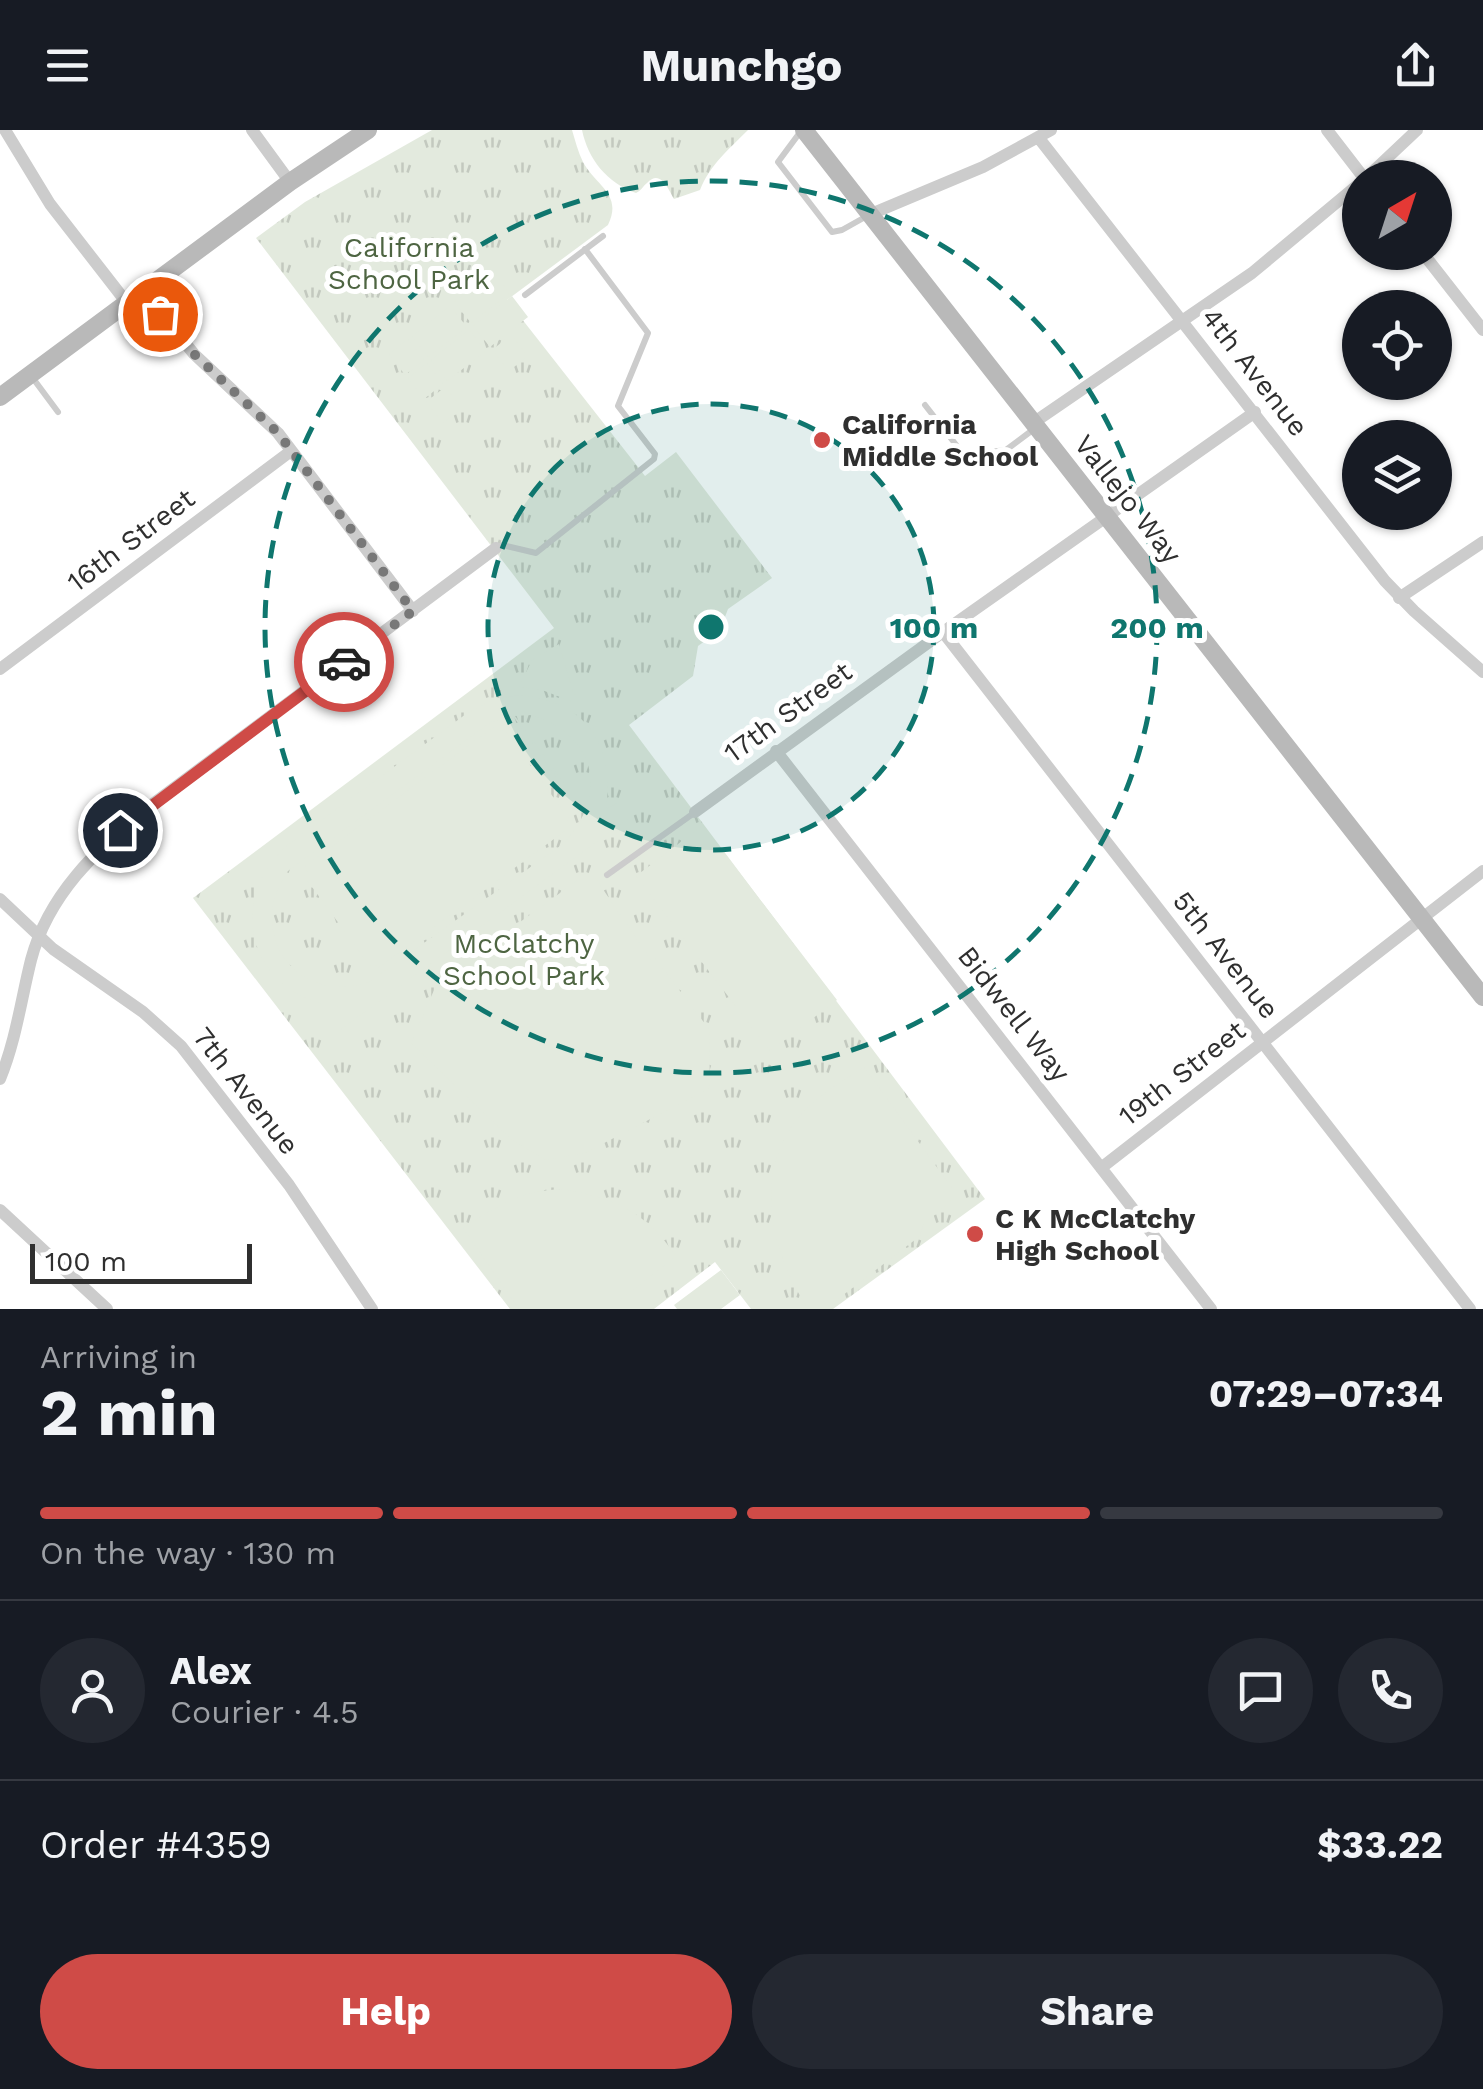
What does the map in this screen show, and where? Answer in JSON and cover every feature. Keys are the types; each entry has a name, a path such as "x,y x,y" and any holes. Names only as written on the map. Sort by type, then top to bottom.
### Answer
{"street":[{"path":"5,130 50,204 127,303"},
{"path":"252,130 290,182"},
{"path":"0,397 290,182 368,130"},
{"name":"Vallejo Way","path":"803,130 1483,996"},
{"path":"1327,130 1349,160"},
{"path":"1384,160 1416,130"},
{"path":"871,214 964,176 1044,134"},
{"name":"4th Avenue","path":"1044,134 1182,320 1400,598 1483,672"},
{"path":"1035,425 1274,256 1342,198"},
{"path":"1438,270 1478,314 1483,330"},
{"path":"143,291 194,354 262,416 292,451 413,611"},
{"name":"17th Street","path":"696,812 1254,412"},
{"name":"16th Street","path":"0,669 292,451"},
{"path":"1400,598 1483,542"},
{"path":"0,1078 40,936 75,874 120,830 496,548"},
{"name":"5th Avenue","path":"942,632 1470,1309"},
{"name":"Bidwell Way","path":"776,751 1211,1309"},
{"name":"19th Street","path":"1101,1168 1483,871"},
{"name":"7th Avenue","path":"0,898 40,936 182,1046 300,1200 372,1309"},
{"path":"0,1210 107,1309"}],"lane":[{"path":"803,130 778,162 832,232 871,214"},
{"path":"525,296 603,236"},
{"path":"496,548 502,544 536,552 654,459 655,454 618,406 648,333 585,249"},
{"path":"30,374 58,412"},
{"path":"925,406 971,464 990,452 1006,450 1035,425"},
{"path":"607,875 696,812"}],"green space":[{"name":"McClatchy School Park","path":"432,130 572,130 583,162 610,198 612,214 608,225 507,300 645,476 676,452 772,578 728,609 720,630 698,646 693,676 629,725 985,1199 833,1309 751,1309 715,1262 654,1309 510,1309 193,898 554,628 256,238 305,202"},
{"path":"582,130 748,130 715,165 700,190 674,199 660,179 652,179 636,193 616,183 594,160"},
{"path":"493,272 510,293 471,323 454,302"},
{"path":"512,296 528,317 490,347 473,326"},
{"path":"450,306 467,327 428,357 412,336"},
{"path":"469,330 486,351 447,381 431,360"},
{"path":"511,335 528,356 509,371 492,350"},
{"path":"408,339 424,360 405,375 389,354"},
{"path":"427,363 443,384 424,399 408,378"},
{"path":"445,387 462,408 443,423 426,402"},
{"path":"559,644 577,697 573,702 542,690 519,687 532,660"},
{"path":"519,695 543,699 579,717 600,746 606,765 606,809 617,803 629,818 340,1030 328,1015 338,1007 309,999 285,986 256,945 252,921 255,895 266,870 285,847 466,714 492,700","holes":["531,715 570,736 589,769 587,806 563,844 369,982 343,987 320,984 300,974 285,959 275,940 272,918 276,894 288,871 491,722 513,716 570,796 515,716"]},
{"path":"495,726 499,732 504,729 569,819 569,828 378,968 374,963 370,966 304,876 308,873 304,867"},
{"path":"703,825 837,1000 770,1051 636,876"},
{"path":"582,877 596,879 651,960 655,958 709,1029 710,1088 585,1153 546,1160 512,1140 411,1043 441,974 501,929 505,933"},
{"path":"864,1067 952,1188 951,1200 923,1225 920,1236 825,1309 808,1309 783,1260 776,1234 772,1181 778,1155 789,1131 807,1108"},
{"path":"563,1189 628,1209 653,1228 676,1256 609,1309 519,1309 463,1228 510,1201 535,1192"},
{"path":"721,1270 740,1295 721,1309 677,1309 674,1305"}],"way so far":[{"path":"160,314 194,354 278,433 413,611 344,662"}],"place":[{"name":"California Middle School","path":"822,440"},
{"name":"C K McClatchy High School","path":"975,1234"}],"route":[{"path":"120,830 344,662"}],"park label":[{"name":"California School Park","path":"409,263"}]}
